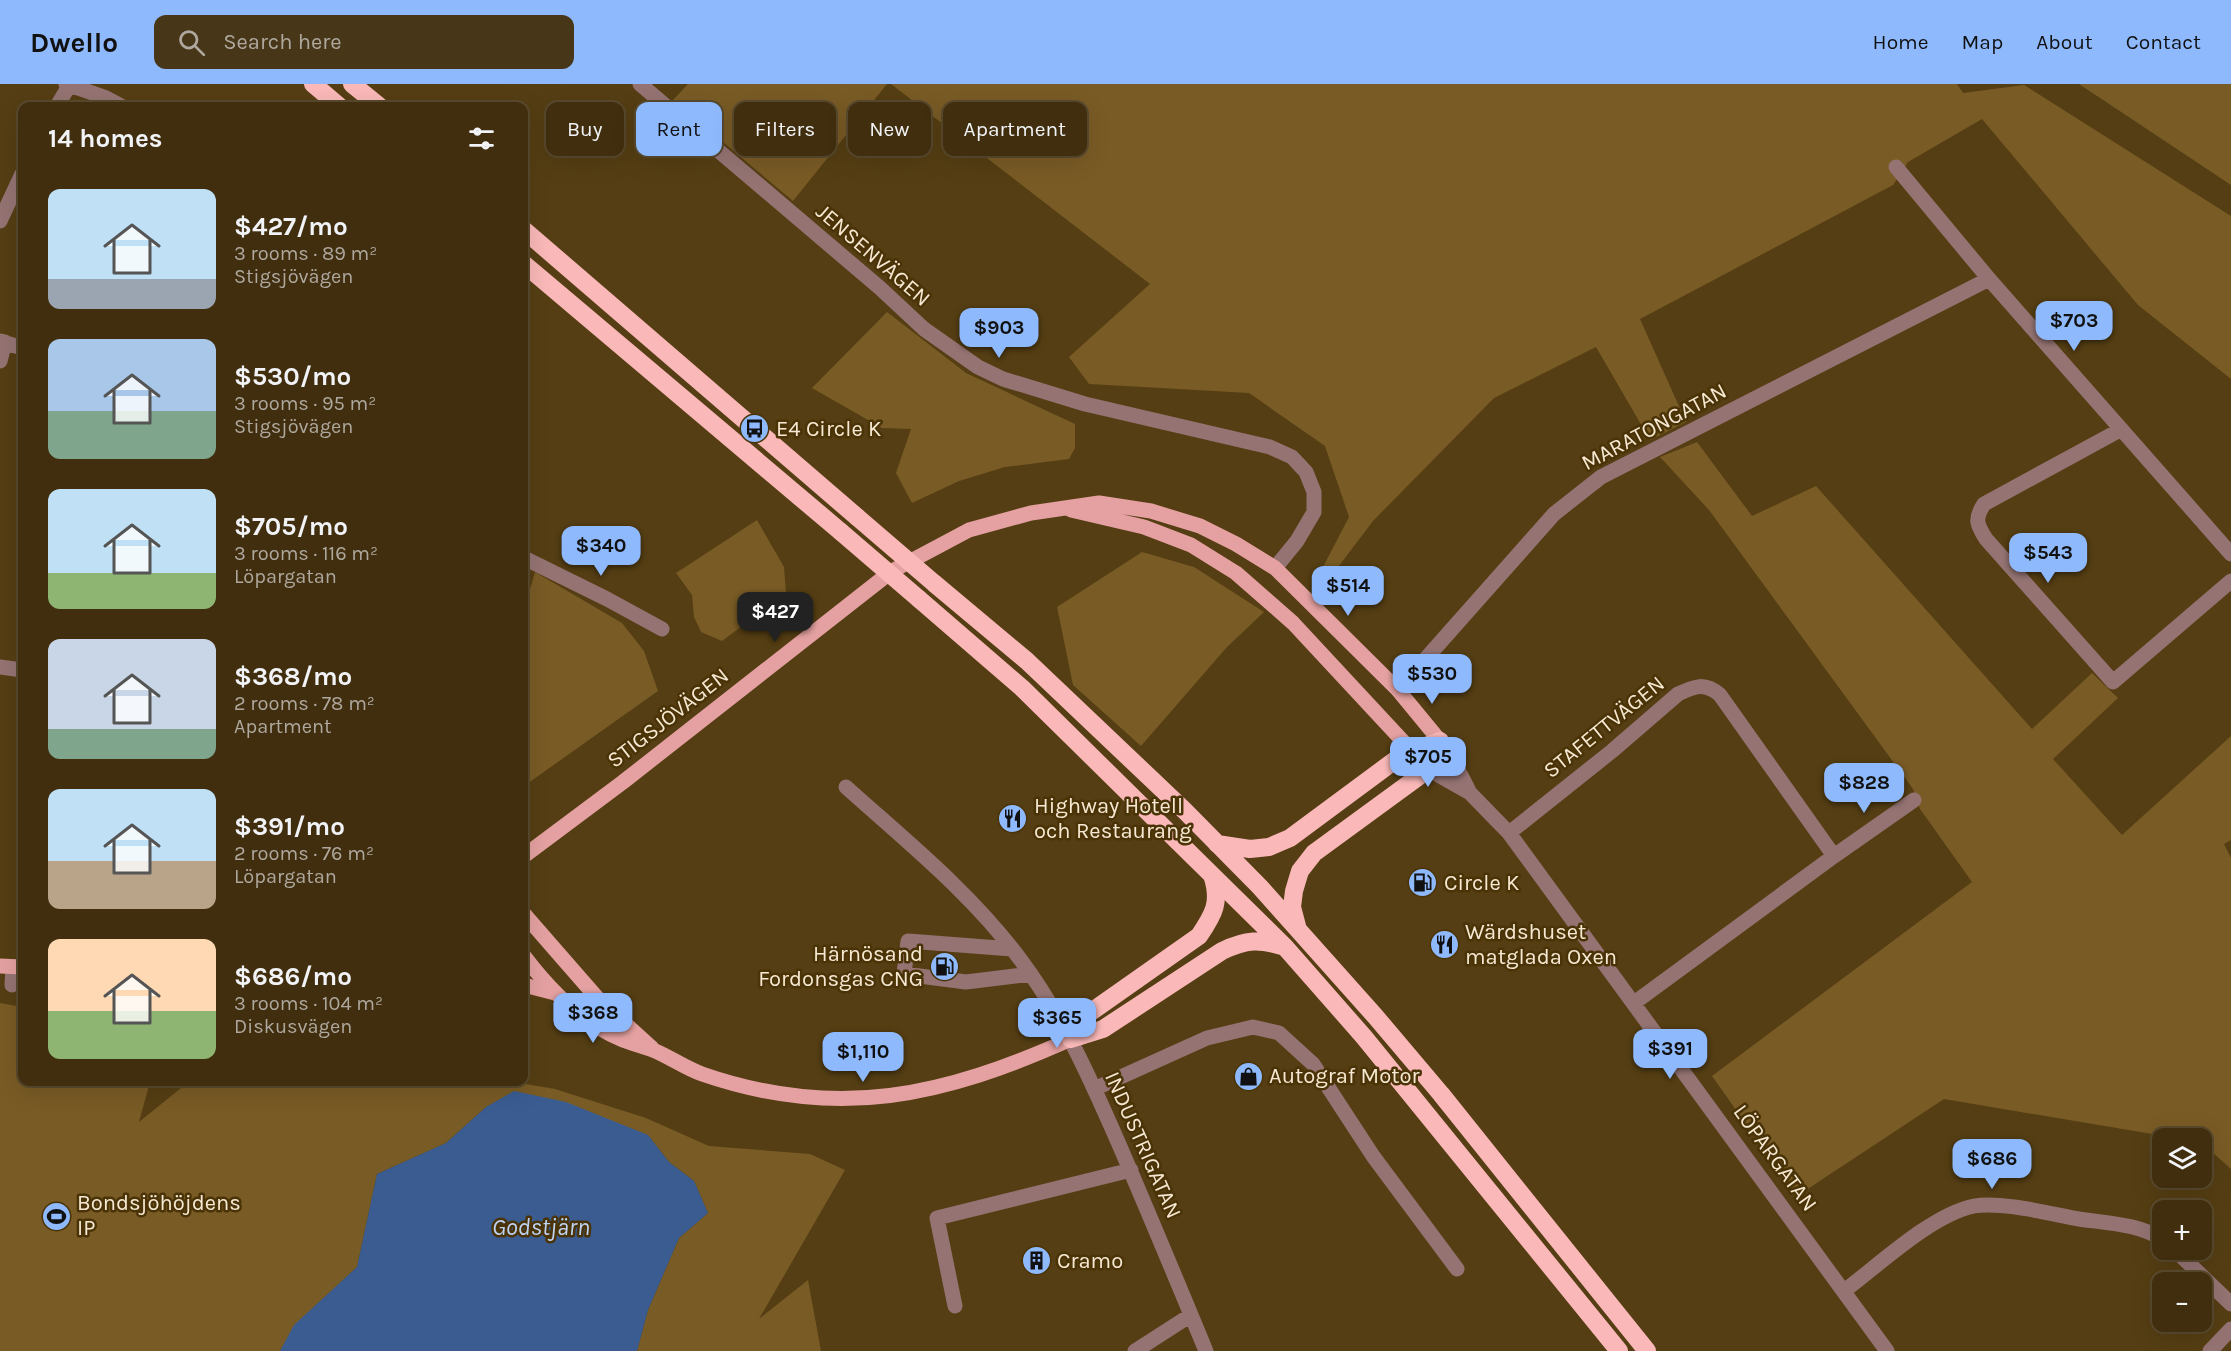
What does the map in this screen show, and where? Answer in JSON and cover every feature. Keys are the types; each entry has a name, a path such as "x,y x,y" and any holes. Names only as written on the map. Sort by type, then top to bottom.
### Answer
{"highway":[{"path":"313,84 334,102"},
{"path":"352,84 373,102"},
{"path":"528,233 1027,662 1217,844 1298,929 1441,1094 1647,1351"},
{"path":"528,267 1022,688 1212,874 1285,947 1364,1037 1619,1351"},
{"path":"1217,844 1250,849 1269,847 1290,838 1398,758 1440,741"},
{"path":"1298,929 1292,907 1300,871 1314,853 1405,788 1426,768 1440,741"},
{"path":"1071,1039 1088,1014 1198,936 1210,920 1216,902 1218,891 1212,874"},
{"path":"1071,1039 1103,1029 1237,944 1266,941 1285,947"}],"main road":[{"name":"STIGSJÖVÄGEN","path":"528,853 623,782 892,571 969,530 1031,513 1099,503 1151,511 1200,526 1236,544 1275,568 1398,690 1440,741"},
{"name":"STIGSJÖVÄGEN","path":"1062,508 1144,527 1191,545 1236,573 1293,623 1412,751"},
{"path":"528,919 599,1000 654,1050"},
{"path":"528,961 556,994 599,1029 654,1050 700,1074 771,1093 818,1099 870,1099 966,1080 1023,1060 1071,1039"},
{"path":"528,986 556,994"}],"street":[{"name":"JENSENVÄGEN","path":"640,84 880,288 924,329 978,368 1003,379 1085,404 1270,447 1292,457 1306,472 1314,492 1314,512 1297,541 1275,568"},
{"path":"59,102 68,85 113,102"},
{"path":"1896,166 1989,279 2231,554"},
{"path":"0,221 18,183"},
{"name":"MARATONGATAN","path":"1398,690 1554,514 1601,477 1989,279"},
{"path":"0,361 2,342 18,347"},
{"path":"2120,430 1984,504 1978,514 1978,526 1986,539 2113,682 2231,581"},
{"path":"528,560 607,598 662,629"},
{"path":"0,667 18,669"},
{"name":"STAFETTVÄGEN","path":"1509,833 1612,751 1678,694 1701,686 1712,688 1720,695 1834,856"},
{"name":"LÖPARGATAN","path":"1440,741 1450,754 1470,793"},
{"name":"LÖPARGATAN","path":"1412,751 1426,768 1470,793 1509,833 1887,1351"},
{"name":"INDUSTRIGATAN","path":"846,787 954,884 990,922 1031,974 1071,1039 1131,1170 1206,1351"},
{"path":"1634,1003 1914,800"},
{"path":"1012,949 908,941 904,974 966,982 1031,974"},
{"path":"12,966 12,986"},
{"path":"1094,1089 1207,1038 1253,1027 1279,1033 1313,1064 1373,1156 1457,1269"},
{"path":"955,1306 937,1218 1131,1170"},
{"path":"1844,1291 1923,1231 1948,1215 1975,1206 2000,1206 2118,1225 2152,1235"},
{"path":"2185,1260 2231,1304"},
{"path":"1135,1351 1191,1315"},
{"path":"2210,1351 2231,1329"}],"shaded area":[{"path":"688,84 887,84 873,102 848,102 848,133 836,147 836,102 734,102 734,151 722,141 722,102 675,102 673,100"},
{"path":"891,84 1957,84 1963,93 2024,85 2231,216 2231,379 2138,305 1982,119 1908,162 1893,185 1640,319 1686,422 1650,440 1596,347 1494,398 1373,521 1323,587 1323,567 1349,517 1325,446 1249,393 1089,384 1069,357 1150,284 984,156 1087,156 1087,102 943,102 943,124 931,115 931,102 914,102"},
{"path":"2079,84 2231,84 2231,185"},
{"path":"740,156 829,156 793,201"},
{"path":"887,312 966,373 1075,424 1075,448 1069,459 1005,467 959,481 912,503 896,473 911,429 882,428 812,388"},
{"path":"1697,442 1752,516 1816,486 2032,729 2092,673 2118,698 2053,759 2122,835 2231,736 2231,840 2224,844 2231,858 2231,1169 2212,1152 2212,1128 2152,1128 2152,1134 1944,1099 1797,1196 1712,1076 1972,882 1920,809 1913,789 1709,510 1660,457"},
{"path":"757,520 784,567 786,593 722,641 701,632 694,617 692,595 676,573"},
{"path":"1142,552 1194,567 1264,612 1227,647 1141,746 1073,685 1057,607"},
{"path":"535,572 622,623 644,651 658,691 528,783 528,596"},
{"path":"0,1003 18,1006 18,1086 149,1086 139,1122 181,1088 189,1086 528,1084 555,1089 646,1118 709,1146 810,1154 845,1170 759,1319 808,1280 821,1351 637,1351 648,1310 679,1238 708,1213 694,1181 669,1162 648,1135 486,1107 446,1143 377,1174 357,1267 295,1325 280,1351 0,1351"}],"water":[{"name":"Godstjärn","path":"514,1091 566,1102 648,1135 669,1162 694,1181 708,1213 679,1238 648,1310 637,1351 280,1351 294,1325 357,1267 377,1174 446,1143 486,1107"}],"place":[{"name":"E4 Circle K","path":"755,429"},
{"name":"Highway Hotell och Restaurang","path":"1013,819"},
{"name":"Circle K","path":"1423,883"},
{"name":"Wärdshuset matglada Oxen","path":"1444,945"},
{"name":"Härnösand Fordonsgas CNG","path":"944,967"},
{"name":"Autograf Motor","path":"1248,1076"},
{"name":"Bondsjöhöjdens IP","path":"56,1216"},
{"name":"Cramo","path":"1036,1261"}]}
